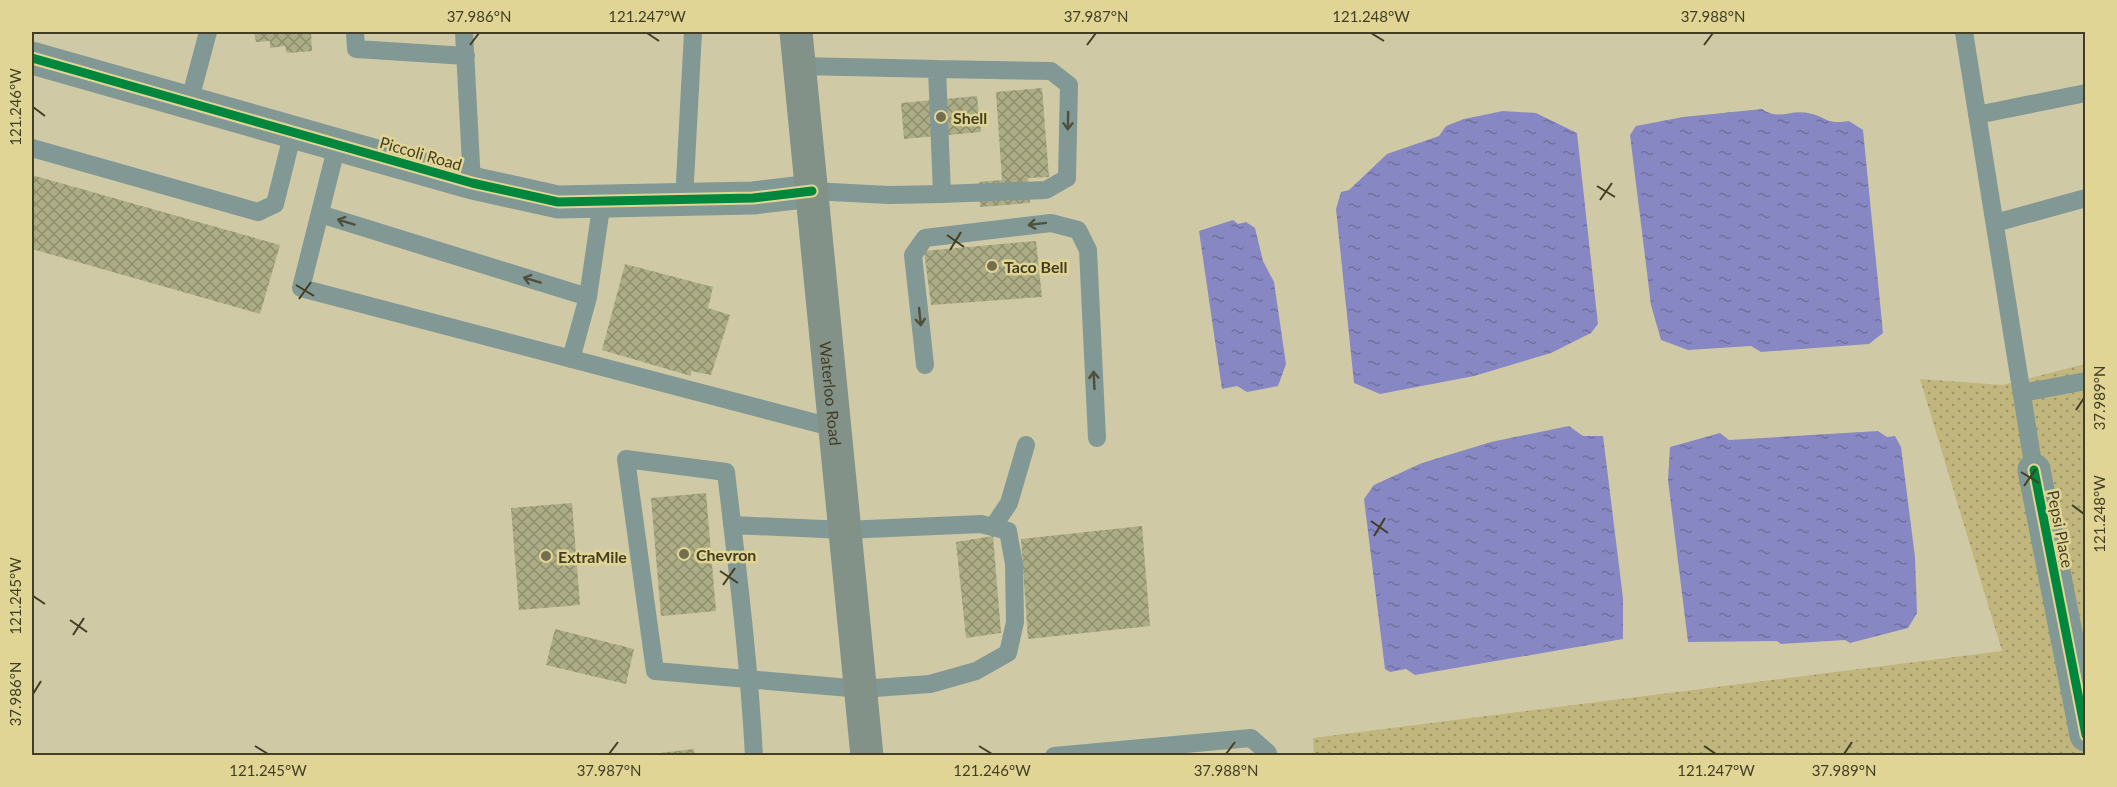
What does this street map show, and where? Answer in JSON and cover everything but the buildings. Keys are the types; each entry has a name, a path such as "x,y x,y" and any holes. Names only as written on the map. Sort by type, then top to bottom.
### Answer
{"main road":[{"name":"Waterloo Road","path":"797,32 867,756"}],"street":[{"name":"Piccoli Road","path":"32,58 472,183 558,202 753,198 812,191"},
{"name":"Pepsi Place","path":"2034,470 2085,735"}],"lane":[{"path":"189,103 208,32"},
{"path":"355,32 356,50 466,56"},
{"path":"464,32 472,183"},
{"path":"684,200 693,32"},
{"path":"1964,32 2034,470"},
{"path":"799,66 1051,71 1069,85 1067,178 1046,189 889,195 812,191"},
{"path":"937,69 942,194"},
{"path":"1977,115 2085,93"},
{"path":"32,148 258,212 275,204 293,132"},
{"path":"337,145 301,288 835,428"},
{"path":"1995,223 2085,198"},
{"path":"571,359 588,297 602,201"},
{"path":"320,214 588,297"},
{"path":"925,365 913,255 925,238 1051,223 1078,230 1088,250 1097,438"},
{"path":"2022,393 2085,381"},
{"path":"993,527 1009,503 1026,446"},
{"path":"732,525 845,530 972,524 1008,531 1014,564 1015,622 1008,653 976,671 930,684 861,689 750,679 655,670 626,459 726,472 732,525 750,679 754,756"},
{"path":"1054,756 1251,738 1268,753 1268,756"},
{"path":"1194,743 1210,756"}],"shaded area":[{"path":"2085,364 2085,755 1314,756 1313,738 2002,651 1920,379 2003,385"}],"water":[{"path":"1762,109 1774,114 1802,112 1831,121 1849,121 1863,130 1883,333 1869,344 1761,352 1751,346 1688,350 1661,340 1651,305 1630,135 1636,126 1683,117"},
{"path":"1503,111 1536,113 1577,133 1598,324 1591,333 1551,353 1474,376 1380,394 1354,383 1336,209 1341,192 1349,190 1387,154 1439,136 1446,126 1464,119"},
{"path":"1233,220 1238,224 1246,222 1255,228 1263,261 1274,282 1286,364 1278,386 1247,392 1237,386 1222,389 1199,231"},
{"path":"1569,426 1583,436 1603,436 1623,598 1623,639 1415,675 1406,669 1390,672 1385,669 1364,499 1374,485 1422,463 1491,442"},
{"path":"1878,431 1887,437 1895,436 1901,447 1915,557 1917,613 1908,628 1850,643 1845,640 1781,644 1777,641 1688,642 1668,480 1670,447 1720,433 1729,440"}],"cycle path":[{"path":"32,58 472,183 558,202 753,198 812,191"},
{"path":"2034,470 2086,735"}],"place":[{"name":"Shell","path":"941,117"},
{"name":"Taco Bell","path":"992,266"},
{"name":"Chevron","path":"684,554"},
{"name":"ExtraMile","path":"546,556"}]}
